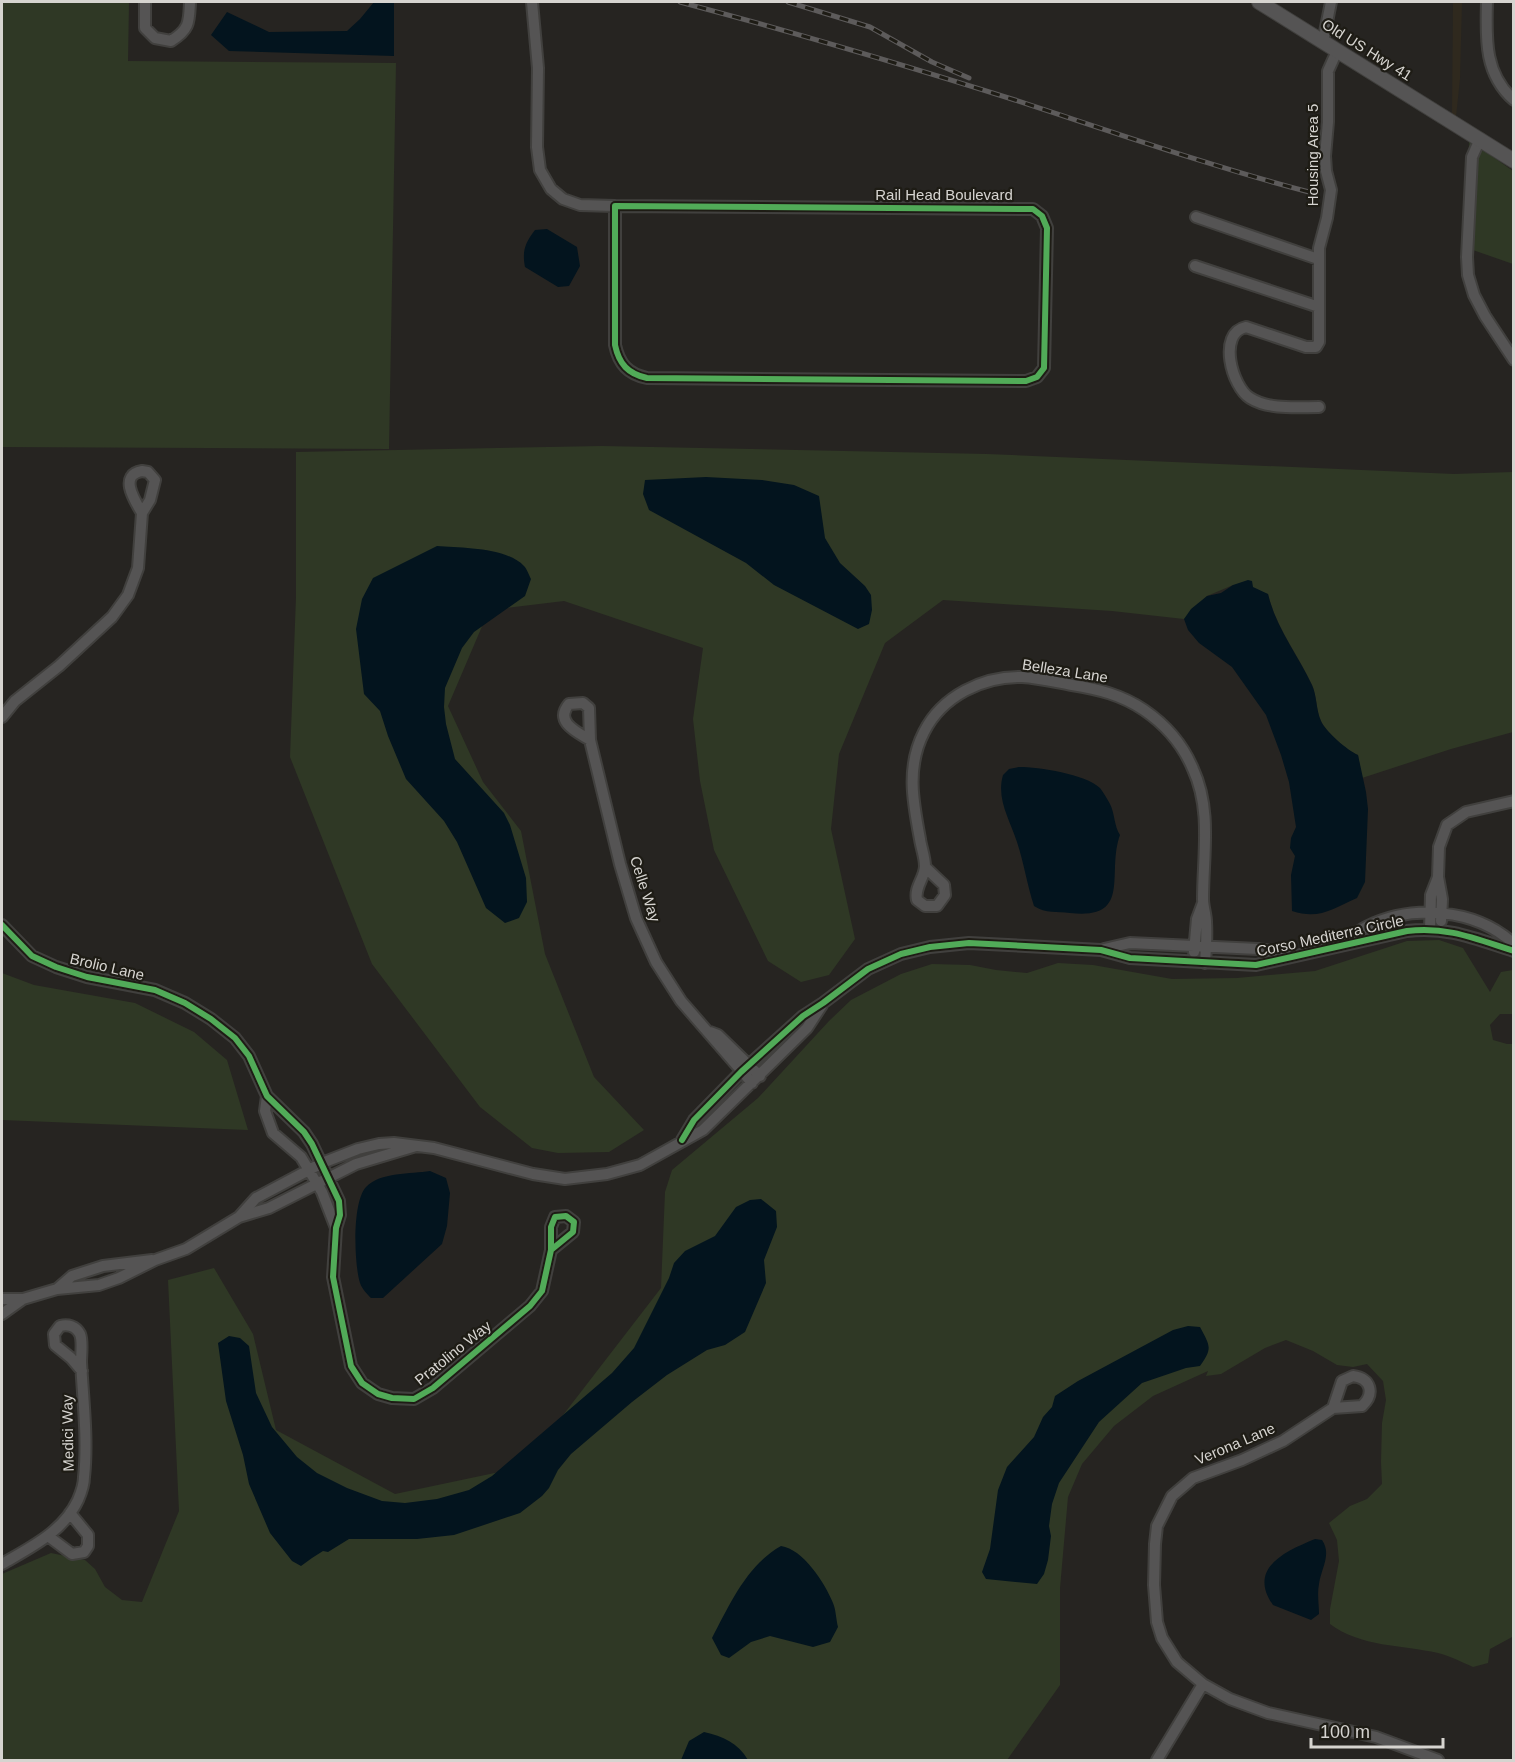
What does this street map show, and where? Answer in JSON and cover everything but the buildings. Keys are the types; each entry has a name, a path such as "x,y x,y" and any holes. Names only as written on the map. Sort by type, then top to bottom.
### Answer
{"street":[{"path":"146,2 145,28 155,38 171,41 182,34 189,22 190,2"},
{"name":"Rail Head Boulevard","path":"532,2 538,68 537,147 540,170 551,189 563,199 580,205 615,206 1032,209 1042,216 1047,228 1044,368 1037,377 1026,381 647,378 638,376 621,364 615,345 615,206"},
{"name":"Old US Hwy 41","path":"1259,2 1514,161"},
{"path":"1323,42 1331,2"},
{"path":"1487,2 1487,49 1491,68 1503,89 1514,100"},
{"name":"Housing Area 5","path":"1319,407 1265,405 1249,398 1236,381 1229,349 1233,334 1246,327 1306,346 1316,347 1319,342 1318,259 1331,190 1325,156 1328,71 1337,51"},
{"path":"1480,139 1472,157 1468,276 1480,306 1514,360"},
{"path":"1196,217 1318,259"},
{"path":"1195,266 1319,307"},
{"path":"2,717 15,701 59,666 112,617 128,595 138,568 142,513"},
{"name":"Belleza Lane","path":"925,867 911,783 915,756 924,731 940,710 968,689 1002,679 1034,678 1095,689 1122,698 1144,710 1173,736 1194,770 1203,798 1206,834 1203,902 1197,919 1199,962"},
{"name":"Celle Way","path":"590,740 620,864 636,918 656,962 681,1001 707,1030 718,1035 756,1080"},
{"path":"1435,929 1436,914 1431,895 1438,877 1441,838 1452,820 1466,812 1514,801"},
{"path":"1340,945 1363,929 1385,919 1436,914 1458,916 1483,923 1497,930 1514,944"},
{"name":"Brolio Lane","path":"2,925 32,956 56,967 87,976 155,990 185,1003 236,1038 249,1056 267,1096 304,1132 329,1178"},
{"name":"Corso Mediterra Circle","path":"682,1140 694,1120 803,1016 823,1004 868,969 901,954 930,946 969,943 1101,950 1130,958 1256,965 1407,931 1435,929 1467,935 1514,951"},
{"name":"Corso Mediterra Circle","path":"1101,950 1130,943 1258,949 1291,957"},
{"name":"Corso Mediterra Circle","path":"239,1217 256,1198 322,1163 358,1149 379,1144 394,1143 454,1152 533,1174 565,1179 607,1174 640,1165 703,1130 807,1028 823,1004"},
{"name":"Brolio Lane","path":"267,1096 265,1111 273,1133 280,1141 296,1150 317,1184"},
{"name":"Corso Mediterra Circle","path":"2,1299 23,1299 57,1289 99,1285 119,1278 155,1260 186,1249 239,1217 269,1208 356,1164 417,1146"},
{"name":"Pratolino Way","path":"329,1178 340,1209 336,1228 333,1277 351,1366 362,1383 378,1394 414,1400 433,1388 530,1306 542,1291 551,1250"},
{"name":"Pratolino Way","path":"317,1184 336,1228"},
{"name":"Corso Mediterra Circle","path":"57,1289 72,1276 103,1266 155,1260"},
{"name":"Corso Mediterra Circle","path":"2,1314 23,1299"},
{"name":"Medici Way","path":"2,1564 59,1527 79,1498 84,1479 82,1371"},
{"name":"Verona Lane","path":"1333,1408 1283,1441 1242,1460 1192,1478 1172,1496 1157,1526 1154,1585 1157,1622 1162,1638 1177,1662 1203,1684 1230,1699 1268,1713 1376,1737 1438,1761"},
{"path":"48,1536 72,1554 84,1552 88,1546 88,1535 70,1513"},
{"path":"1157,1761 1203,1684"}],"shaded area":[{"path":"1453,2 1462,2 1460,79 1456,117 1452,113"}],"green space":[{"path":"2,2 129,2 128,61 396,63 389,449 2,447"},
{"path":"1469,140 1513,171 1513,264 1470,249 1467,217"},
{"path":"602,446 987,454 1454,474 1513,472 1513,732 1451,749 1362,778 1358,755 1337,741 1321,721 1312,685 1276,618 1268,594 1233,585 1207,596 1184,619 1112,611 943,600 885,643 839,754 831,829 855,939 829,975 801,982 768,961 714,850 700,781 693,719 703,648 564,601 489,610 448,706 483,782 521,831 545,954 594,1077 644,1130 609,1152 558,1153 532,1148 480,1107 372,964 290,757 296,597 296,452"},
{"path":"1439,940 1463,948 1490,992 1501,972 1513,970 1513,1014 1500,1014 1490,1025 1493,1040 1514,1044 1514,1636 1490,1649 1488,1663 1473,1667 1438,1653 1368,1641 1342,1632 1330,1624 1330,1609 1339,1561 1337,1540 1329,1523 1350,1506 1367,1499 1382,1484 1382,1423 1386,1400 1383,1381 1367,1364 1353,1367 1337,1365 1313,1351 1286,1340 1265,1348 1221,1374 1206,1376 1208,1371 1153,1396 1114,1426 1082,1464 1068,1497 1060,1588 1060,1685 1007,1760 2,1760 2,1574 51,1553 85,1560 95,1569 105,1587 122,1600 142,1602 179,1511 168,1280 214,1268 253,1334 276,1430 395,1494 523,1467 661,1288 665,1192 672,1170 758,1098 851,1000 901,974 932,964 970,965 1027,973 1058,963 1093,965 1172,979 1237,978 1315,971 1407,941"},
{"path":"2,973 34,985 135,1003 194,1032 227,1060 248,1130 2,1120"}],"water":[{"path":"374,2 394,2 394,56 229,51 211,35 227,12 269,32 347,31"},
{"path":"547,229 577,247 580,266 569,286 558,287 525,267 524,252 529,239 535,230"},
{"path":"706,477 762,480 794,485 819,496 825,538 840,563 865,586 871,595 872,610 869,624 858,629 774,585 746,563 649,510 643,494 645,480"},
{"path":"437,546 483,550 506,555 524,566 531,579 525,596 474,632 462,648 445,688 446,724 455,759 504,813 510,825 526,878 527,902 519,918 505,923 486,908 457,842 444,821 406,779 380,711 364,694 356,629 362,599 373,578"},
{"path":"1248,580 1252,581 1253,587 1268,594 1282,630 1312,685 1319,717 1327,730 1358,755 1366,792 1368,809 1365,882 1357,898 1318,914 1292,911 1291,875 1295,856 1290,848 1296,827 1289,782 1266,715 1232,667 1199,643 1188,630 1184,619 1191,609 1207,596 1221,593 1233,585"},
{"path":"1019,767 1073,775 1093,783 1105,796 1112,808 1120,835 1116,850 1113,891 1110,901 1102,909 1090,913 1070,913 1047,911 1034,906 1001,792 1003,775 1009,769"},
{"path":"430,1171 446,1178 450,1193 447,1226 442,1244 383,1298 371,1298 361,1285 356,1262 356,1219 361,1195 372,1182 387,1176"},
{"path":"761,1199 776,1211 777,1227 764,1260 766,1283 745,1332 725,1345 707,1350 667,1375 632,1402 571,1454 558,1470 549,1488 520,1513 454,1535 417,1539 349,1539 328,1552 323,1551 301,1566 292,1561 270,1533 249,1484 243,1455 226,1401 218,1343 229,1336 240,1338 249,1346 256,1393 272,1427 297,1457 317,1473 347,1488 382,1501 405,1503 437,1499 469,1490 492,1476 612,1373 634,1348 669,1278 674,1263 685,1251 715,1236 736,1207 750,1200"},
{"path":"1188,1326 1200,1327 1208,1343 1207,1355 1200,1366 1186,1368 1142,1383 1099,1422 1059,1483 1052,1504 1048,1560 1044,1574 1037,1584 986,1579 982,1572 990,1549 998,1490 1007,1467 1034,1437 1043,1417 1052,1407 1055,1396 1078,1381 1173,1330"},
{"path":"1315,1539 1322,1540 1326,1556 1318,1588 1319,1614 1311,1620 1273,1605 1266,1592 1265,1581 1267,1571 1282,1555"},
{"path":"781,1546 789,1548 805,1560 819,1577 829,1595 835,1609 838,1627 830,1642 813,1647 770,1636 751,1642 729,1658 721,1655 712,1638 740,1586 758,1564"},
{"path":"704,1732 729,1741 740,1749 748,1760 681,1760 689,1741"}],"railway":[{"path":"680,2 890,62 1198,160 1309,192"},
{"path":"788,2 870,27 932,62 969,78"}],"cycle path":[{"path":"615,206 1033,209 1042,216 1047,228 1044,368 1037,377 1026,381 647,378 640,376 625,367 615,345 615,206"},
{"path":"2,925 32,956 87,977 155,990 185,1003 211,1019 235,1038 249,1056 267,1096 304,1132 312,1144 339,1201 340,1215 336,1228 333,1277 351,1366 362,1383 378,1394 392,1398 414,1399 433,1388 530,1306 542,1291 551,1250 573,1232 574,1222 566,1216 555,1217 551,1227 551,1250"},
{"path":"682,1140 694,1120 741,1072 803,1016 868,969 901,954 930,947 969,943 1101,950 1130,958 1256,965 1407,931 1435,930 1474,938 1514,951"}]}
